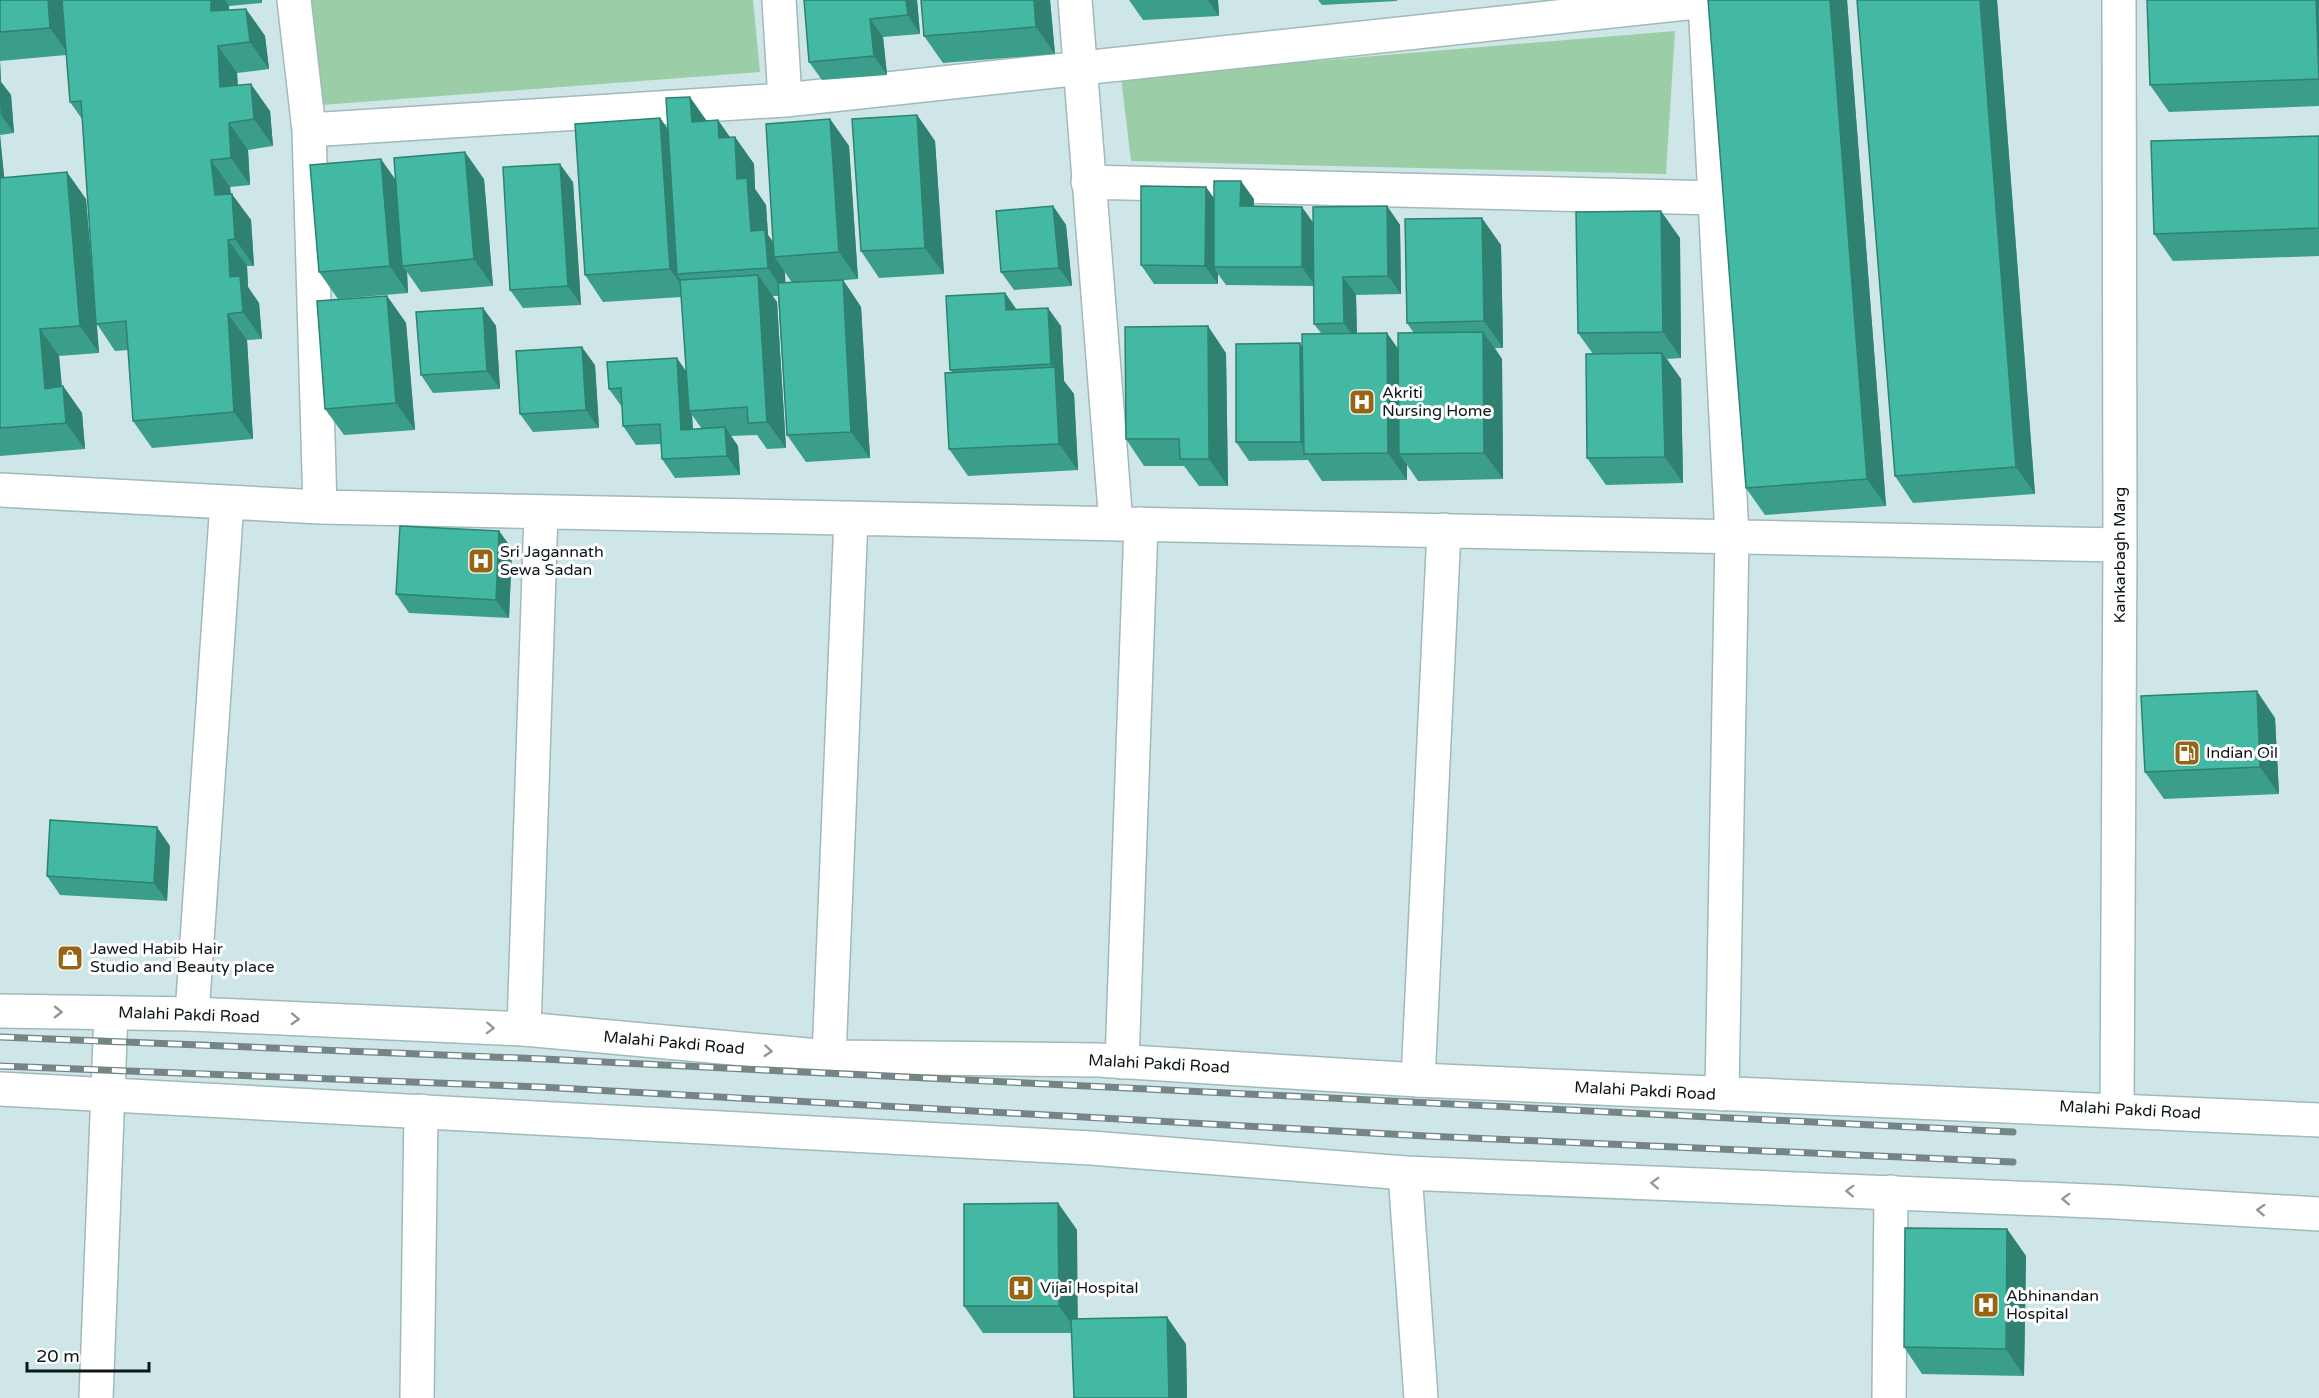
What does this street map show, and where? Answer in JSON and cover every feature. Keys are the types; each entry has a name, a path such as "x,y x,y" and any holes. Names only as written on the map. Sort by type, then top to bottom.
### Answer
{"street":[{"path":"294,0 309,130 320,507"},
{"path":"779,0 785,100"},
{"path":"1075,0 1078,69 1088,182 1128,524 1122,1062"},
{"name":"Kankarbagh Marg","path":"2117,1109 2120,545 2119,0"},
{"path":"309,130 785,100 1705,1 1732,536 1722,1094"},
{"path":"1088,182 1715,198"},
{"path":"0,490 320,507 2120,545"},
{"path":"192,1014 227,502"},
{"path":"524,1029 541,512"},
{"path":"828,1057 851,518"},
{"path":"1418,1080 1444,530"},
{"name":"Malahi Pakdi Road","path":"0,1011 192,1014 524,1029 828,1057 1122,1062 1418,1080 2117,1109 2319,1120"},
{"path":"96,1398 111,1013"},
{"path":"0,1089 1091,1148 1405,1173 1891,1192 2319,1214"},
{"path":"417,1398 421,1111"},
{"path":"1405,1173 1421,1398"},
{"path":"1889,1398 1891,1192"}],"green space":[{"path":"309,0 753,0 760,72 321,105"},
{"path":"1675,31 1666,174 1131,161 1121,77"}],"building":[{"path":"0,0 48,0 50,28 0,32"},
{"path":"62,0 211,0 211,11 246,9 250,42 218,46 220,87 251,84 254,119 229,123 231,158 211,160 215,195 232,194 235,239 228,240 230,277 240,276 243,312 228,314 234,412 133,421 126,321 96,324 81,101 70,102"},
{"path":"804,0 906,0 908,15 870,19 874,56 809,62"},
{"path":"921,0 1034,0 1036,27 924,36"},
{"path":"1708,0 1830,0 1867,479 1746,488"},
{"path":"1857,0 1980,0 2016,467 1895,476"},
{"path":"2147,0 2316,0 2319,79 2150,85"},
{"path":"690,97 692,122 718,120 719,138 735,137 737,179 747,178 751,231 765,230 768,268 677,274 666,98"},
{"path":"917,115 925,248 861,251 852,119"},
{"path":"660,118 670,269 585,275 575,124"},
{"path":"830,119 839,252 774,257 766,124"},
{"path":"2319,136 2319,228 2154,234 2151,141"},
{"path":"465,152 474,259 402,266 394,158"},
{"path":"381,159 390,266 319,272 310,165"},
{"path":"560,164 568,286 510,290 503,167"},
{"path":"67,172 80,326 40,329 45,389 63,386 66,423 0,428 0,178"},
{"path":"1214,181 1241,181 1240,206 1302,207 1302,267 1214,267"},
{"path":"1141,186 1206,187 1205,266 1141,265"},
{"path":"1053,206 1059,268 1001,272 996,211"},
{"path":"1387,206 1388,276 1343,277 1344,323 1314,324 1313,207"},
{"path":"1661,211 1663,332 1578,333 1576,212"},
{"path":"1482,218 1484,321 1407,323 1405,219"},
{"path":"758,275 767,422 748,423 747,407 689,411 680,280"},
{"path":"843,280 851,432 787,435 778,283"},
{"path":"1005,293 1006,310 1048,308 1051,364 950,370 946,296"},
{"path":"387,296 396,403 325,409 317,301"},
{"path":"483,308 487,371 421,375 416,312"},
{"path":"1208,326 1209,459 1180,459 1179,439 1126,439 1125,327"},
{"path":"1483,332 1484,453 1399,454 1398,333"},
{"path":"1387,333 1388,453 1304,454 1302,334"},
{"path":"1300,343 1301,442 1236,442 1236,344"},
{"path":"582,347 586,410 520,414 516,351"},
{"path":"1662,353 1665,457 1587,458 1586,354"},
{"path":"677,358 681,430 725,427 727,456 662,459 660,424 623,426 621,388 609,389 607,362"},
{"path":"1055,367 1059,444 949,449 945,373"},
{"path":"400,526 499,531 496,600 396,594"},
{"path":"2257,691 2260,767 2145,772 2141,696"},
{"path":"50,820 157,827 154,883 47,876"},
{"path":"1058,1203 1059,1306 964,1306 964,1204"},
{"path":"1905,1228 2007,1229 2006,1349 1904,1347"},
{"path":"1167,1317 1169,1398 1074,1398 1071,1319"}],"railway":[{"path":"0,1037 543,1059 2013,1132"},
{"path":"0,1066 540,1087 1426,1136 2013,1162"}],"place":[{"name":"Akriti Nursing Home","path":"1362,402"},
{"name":"Sri Jagannath Sewa Sadan","path":"481,561"},
{"name":"Indian Oil","path":"2187,753"},
{"name":"Jawed Habib Hair Studio and Beauty place","path":"70,958"},
{"name":"Vijai Hospital","path":"1021,1288"},
{"name":"Abhinandan Hospital","path":"1986,1305"}]}
